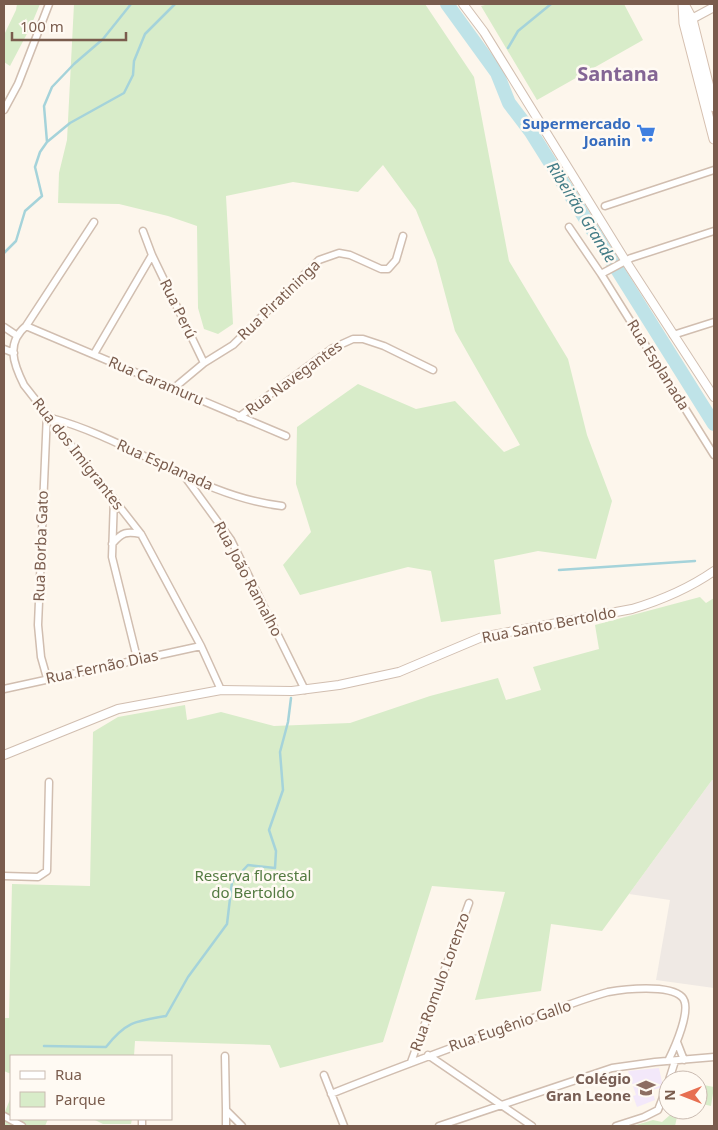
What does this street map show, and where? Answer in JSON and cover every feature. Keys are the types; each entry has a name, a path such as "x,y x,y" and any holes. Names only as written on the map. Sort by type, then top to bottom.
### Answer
{"main road":[{"path":"684,4 714,138"},
{"path":"688,21 714,107"}],"street":[{"path":"4,110 18,84 49,4"},
{"path":"463,4 484,32 622,261 714,397"},
{"path":"688,21 714,7"},
{"path":"605,206 714,170"},
{"path":"4,326 16,335 26,326 94,222"},
{"name":"Rua Esplanada","path":"569,227 604,273 714,455"},
{"name":"Rua Perú","path":"143,231 152,255 204,363"},
{"path":"604,273 622,261 714,232"},
{"name":"Rua Piratininga","path":"174,388 204,363 233,345 319,260 339,253 350,255 381,269 388,269 396,260 403,236"},
{"name":"Rua Perú","path":"94,354 152,255"},
{"path":"673,335 714,322"},
{"name":"Rua Caramuru","path":"26,326 286,436"},
{"name":"Rua dos Imigrantes","path":"16,335 14,353 24,385 141,534 201,646 221,690"},
{"name":"Rua Navegantes","path":"239,417 333,348 353,339 363,339 384,346 433,370"},
{"path":"4,349 14,353"},
{"name":"Rua Esplanada","path":"48,415 251,501 282,506"},
{"name":"Rua Borba Gato","path":"47,678 41,657 38,625 48,415"},
{"name":"Rua João Ramalho","path":"182,473 231,540 305,690"},
{"path":"114,498 112,545 119,589 137,658"},
{"path":"112,545 119,536 126,532 141,534"},
{"name":"Rua Santo Bertoldo","path":"4,755 118,709 221,690 305,690 399,672 482,637 632,609 671,596 714,571"},
{"name":"Rua Fernão Dias","path":"4,689 137,658 201,646"},
{"path":"4,876 38,877 47,870 49,782"},
{"name":"Rua Romulo Lorenzo","path":"411,1062 469,903"},
{"name":"Rua Eugênio Gallo","path":"331,1094 411,1062 608,992 652,989 682,997 686,1009 677,1042"},
{"path":"677,1042 684,1060"},
{"path":"668,1061 677,1042"},
{"path":"225,1056 226,1126"},
{"path":"428,1056 499,1106 532,1126"},
{"path":"439,1126 612,1068 714,1057"},
{"path":"672,1070 675,1061"},
{"path":"324,1075 344,1126"},
{"path":"226,1110 242,1126"},
{"path":"616,1126 658,1110"}],"shaded area":[{"path":"712,780 714,780 714,988 656,980 670,900 629,894"},
{"name":"Colégio Gran Leone","path":"659,1068 658,1088 652,1090 655,1100 637,1107 633,1096 636,1095 628,1071"}],"green space":[{"path":"17,4 40,4 10,66 4,62 4,35"},
{"path":"74,4 425,4 474,77 509,261 568,359 587,435 612,501 596,559 538,551 494,560 501,614 441,622 431,571 408,567 300,595 283,565 311,532 296,484 297,427 358,384 416,409 455,401 504,452 520,445 455,331 436,260 416,210 383,165 358,192 293,182 226,196 233,324 218,334 204,329 198,308 197,226 168,216 119,204 58,203 59,173 67,140"},
{"path":"489,4 624,4 643,40 537,100 481,6"},
{"name":"Reserva florestal do Bertoldo","path":"700,597 706,603 714,598 714,780 712,780 602,931 551,924 541,991 475,1000 505,892 432,886 383,1042 280,1068 270,1045 135,1041 134,1055 10,1055 10,1074 4,1071 4,1018 9,1018 12,884 90,886 93,732 118,717 185,705 187,720 221,712 274,726 350,723 430,696 498,678 506,700 541,690 533,667 599,649 595,625"},
{"path":"708,1086 714,1087 711,1106 708,1105"},
{"path":"10,1099 10,1120 48,1120 45,1126 4,1126 4,1114"},
{"path":"95,1120 132,1120 131,1124 103,1124"},
{"path":"653,1120 662,1122 664,1120 676,1120 675,1126 633,1126"}],"waterway":[{"path":"4,253 16,241 25,211 42,196 35,167 40,152 47,142 44,106 52,87 74,64 103,39 131,4"},
{"path":"47,142 70,123 124,93 133,75 134,61 145,34 175,4"},
{"name":"Ribeirão Grande","path":"447,4 497,73 509,103 531,132 714,424"},
{"path":"508,48 518,31 551,4"},
{"name":"Ribeirão Grande","path":"492,66 495,62"},
{"path":"559,570 695,561"},
{"path":"44,1046 106,1047 119,1032 132,1024 146,1019 166,1016 188,977 227,924 232,882 248,865 275,868 276,851 269,830 283,790 280,752 288,722 291,698"}],"place":[{"name":"Supermercado Joanin","path":"646,133"},
{"name":"Colégio Gran Leone","path":"646,1088"}],"district":[{"name":"Santana","path":"618,74"}]}
